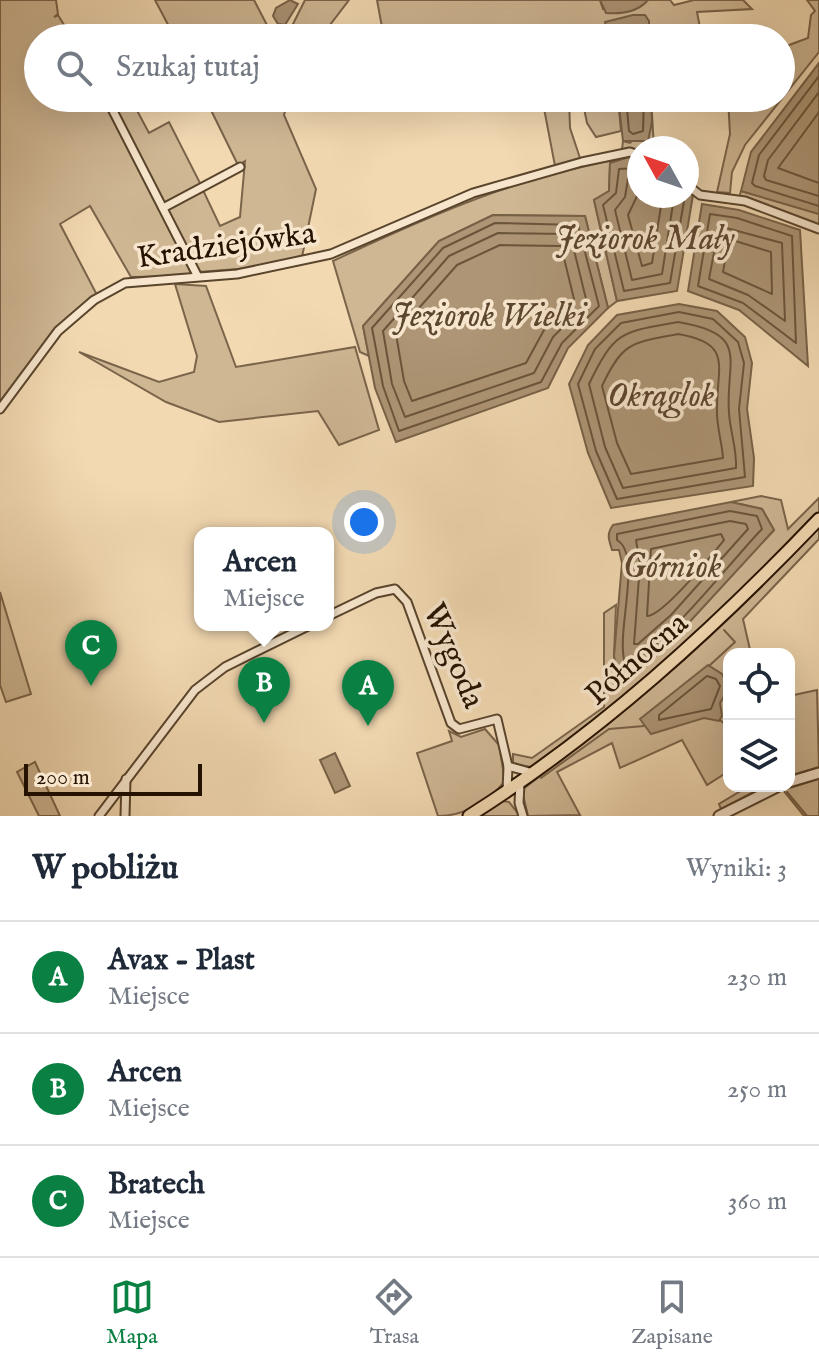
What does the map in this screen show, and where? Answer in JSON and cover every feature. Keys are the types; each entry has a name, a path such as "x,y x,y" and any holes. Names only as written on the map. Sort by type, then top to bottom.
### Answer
{"main road":[{"name":"Północna","path":"469,816 598,725 688,649 819,519"}],"street":[{"path":"114,112 197,275"},
{"name":"Kradziejówka","path":"0,409 58,331 94,300 125,283 237,274 331,254 473,193 627,153"},
{"path":"163,208 240,167"},
{"path":"699,194 745,201 819,229"},
{"name":"Wygoda","path":"334,613 376,593 395,589 407,602 451,723 459,729 497,719 508,766 504,794"},
{"path":"99,816 184,700 209,678 299,631"},
{"path":"508,766 533,773"},
{"path":"795,780 819,773"},
{"path":"125,816 126,779"},
{"path":"520,782 519,803 523,816"},
{"path":"719,816 767,792"},
{"path":"504,794 519,803"}],"shaded area":[{"path":"0,0 56,0 58,14 54,17 58,15 63,24 24,24 24,112 112,112 193,276 131,277 90,206 60,224 97,295 53,331 0,404"},
{"path":"155,0 254,0 266,24 168,24"},
{"path":"305,0 349,0 331,24 293,24"},
{"path":"377,0 600,0 603,9 648,0 670,0 674,5 694,0 743,0 752,9 697,12 699,24 381,24"},
{"path":"807,0 819,0 819,52 795,82 795,43 808,38 811,15 815,11"},
{"path":"117,112 138,112 149,133 169,122 201,185 163,203"},
{"path":"212,112 285,112 316,189 302,257 250,268 199,272 167,209 203,190 220,226 240,217 245,161 238,165"},
{"path":"545,112 569,112 570,128 580,158 555,166"},
{"path":"585,112 619,112 621,131 596,137 587,123"},
{"path":"652,112 653,136 637,136 652,122"},
{"path":"729,112 771,112 745,145 732,172 730,193 717,192 730,134"},
{"path":"627,157 610,163 609,191 594,200 617,301 608,308 585,216 493,215 439,241 363,326 369,356 360,352 333,261 477,198 588,165"},
{"path":"741,191 819,214 819,225 739,198"},
{"path":"175,284 206,286 236,367 355,347 379,430 339,445 318,411 219,422 166,402 79,352 159,382 194,372 197,356"},
{"path":"761,496 781,500 788,529 819,498 819,513 717,618 590,724 531,767 513,764 513,754 532,758 604,707 604,613 616,605 614,656 619,681 683,629 774,530 762,509 731,502"},
{"path":"819,525 819,539 743,619 750,648 723,648 723,775 707,785 682,740 620,768 612,743 557,772 580,815 528,816 522,790 628,707 733,613"},
{"path":"0,592 31,694 6,702 0,685"},
{"path":"817,690 819,767 795,774 795,720 795,695"},
{"path":"485,729 499,745 505,781 475,806 438,816 417,753 452,741 449,731 461,737"},
{"path":"35,762 60,816 39,816 17,772"},
{"path":"819,779 819,816 804,816 785,792 795,792 795,786"},
{"path":"739,792 754,792 721,809 719,804"},
{"path":"502,801 509,802 520,816 478,816"}],"water":[{"path":"290,0 298,4 286,24 278,24 273,16 276,8"},
{"path":"600,0 648,0 634,10 606,13"},
{"path":"645,15 649,24 605,24"},
{"path":"819,63 819,214 741,191 751,152 782,112 795,112 795,94"},
{"path":"620,112 652,112 649,136 627,136 627,141 623,141"},
{"name":"Jeziorok Mały","path":"627,158 627,208 691,208 677,291 617,301 594,200 609,191 610,163"},
{"path":"702,204 739,210 800,230 808,366 739,310 688,291"},
{"name":"Jeziorok Wielki","path":"493,215 585,216 608,308 568,348 548,388 396,442 375,388 363,326 439,241"},
{"name":"Okrąglok","path":"679,304 717,311 745,337 752,363 747,409 754,458 753,486 611,508 588,453 569,384 588,345 617,315"},
{"name":"Górniok","path":"731,502 762,509 774,530 683,629 619,682 614,656 622,563 619,550 612,550 609,531 613,525"},
{"path":"708,665 722,674 722,716 719,721 704,718 651,734 640,719"},
{"path":"335,753 350,786 335,793 320,760"}],"waterway":[{"path":"709,666 735,642 724,630"},
{"path":"720,720 723,723"},
{"path":"541,778 609,729 644,726"},
{"path":"787,792 807,816"}],"place":[{"name":"Bratech","path":"91,686"},
{"name":"Arcen","path":"264,723"},
{"name":"Avax - Plast","path":"368,726"}]}
